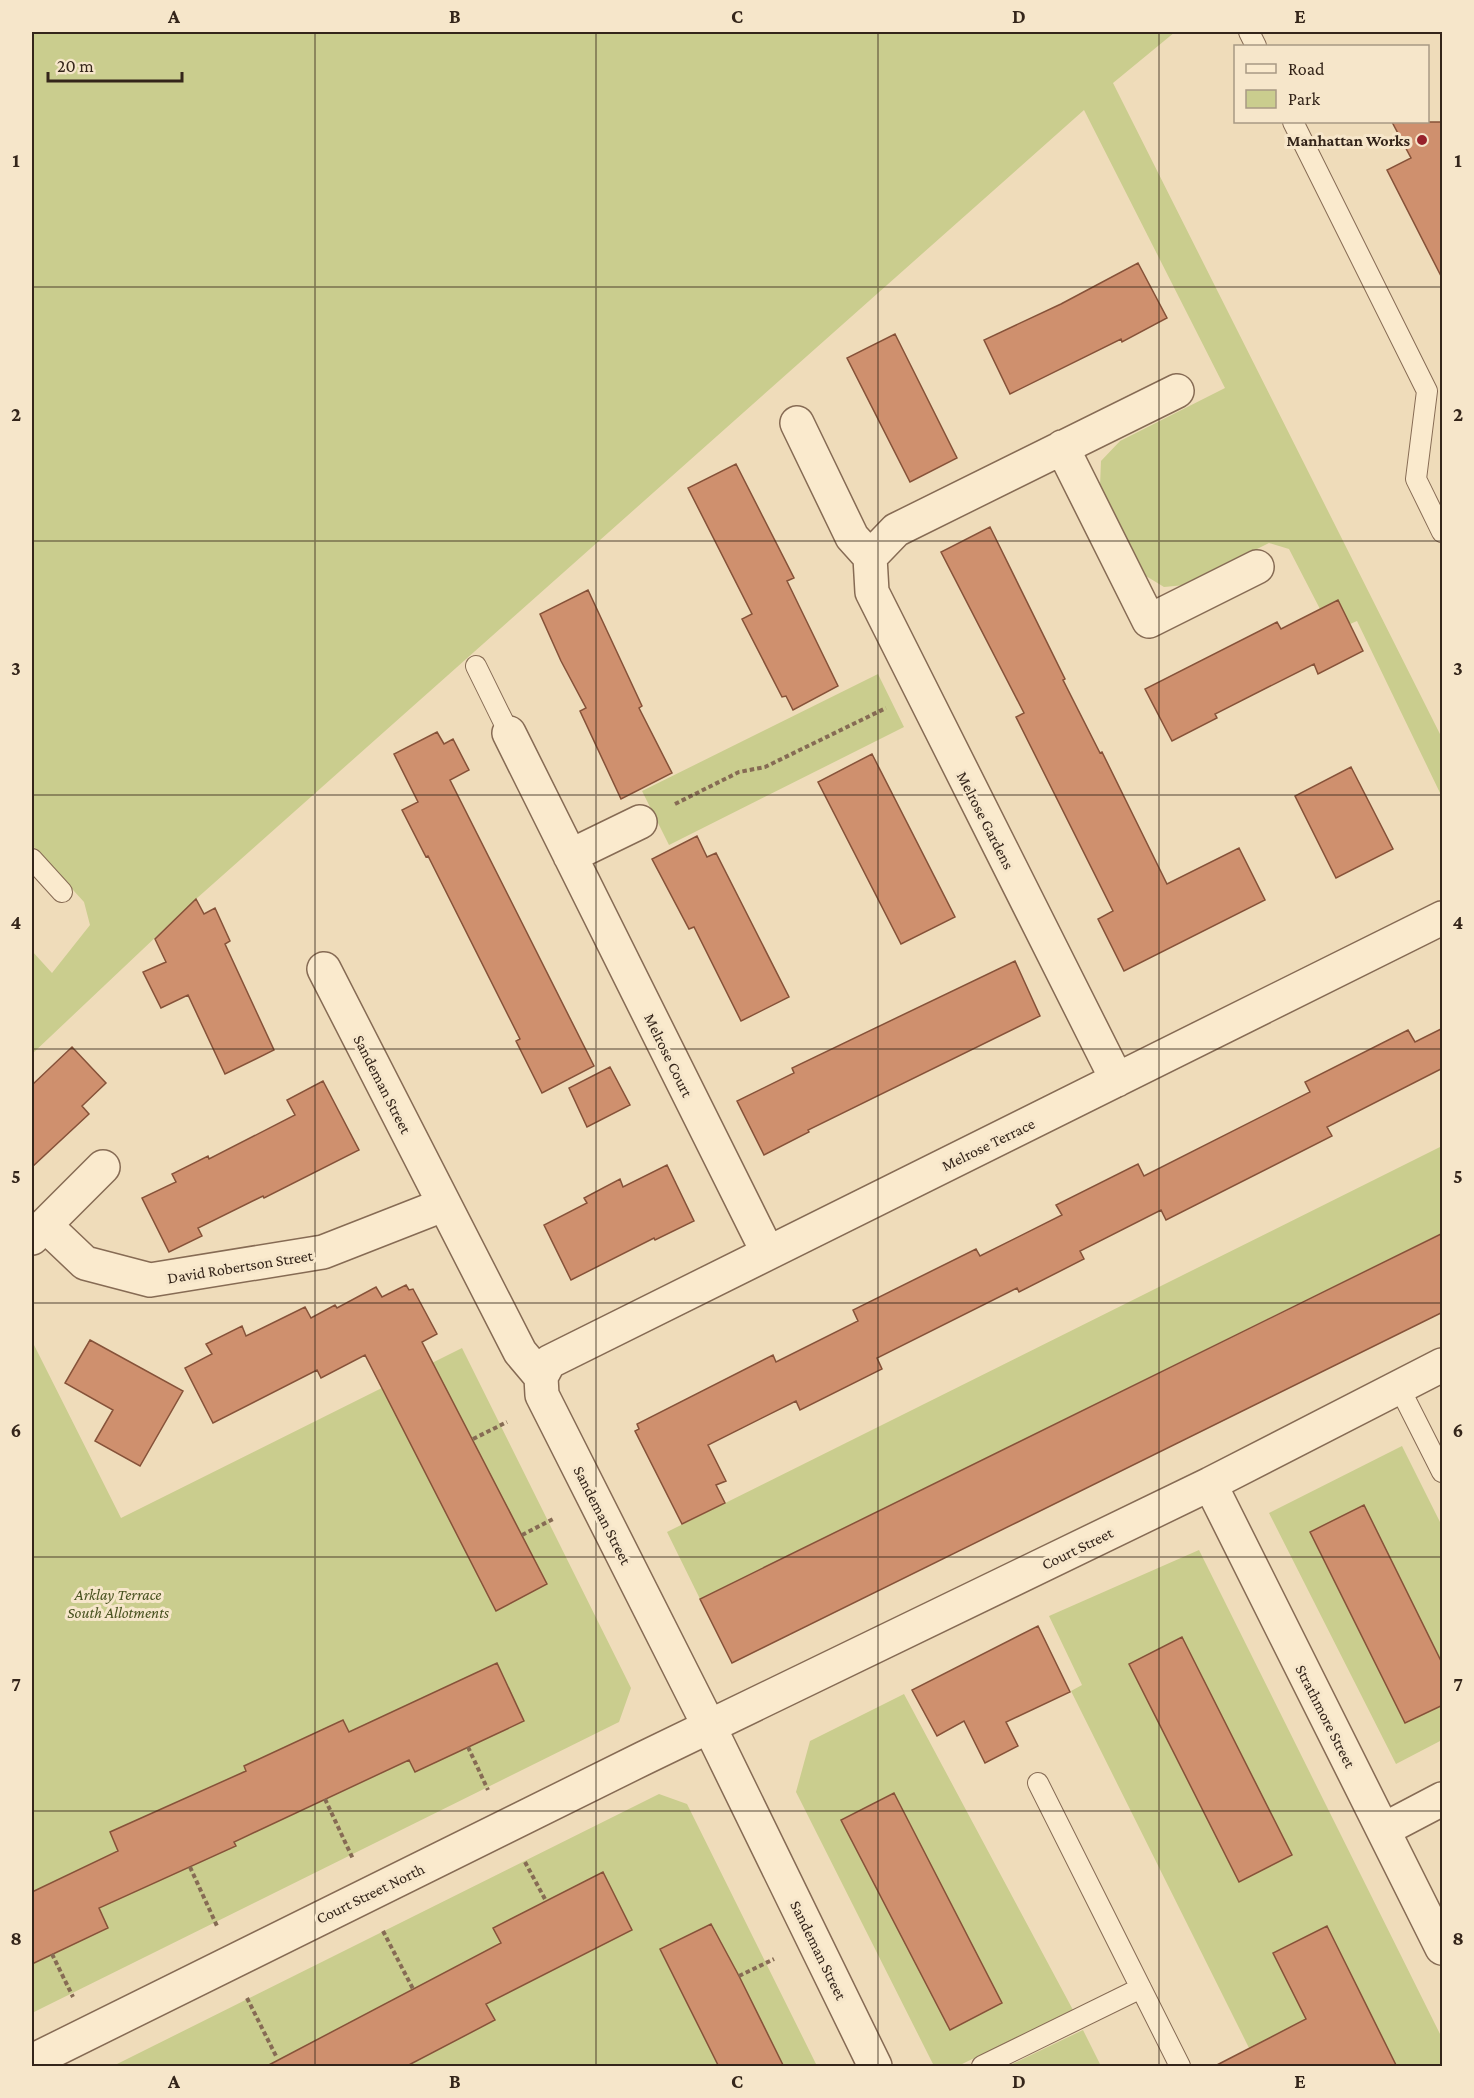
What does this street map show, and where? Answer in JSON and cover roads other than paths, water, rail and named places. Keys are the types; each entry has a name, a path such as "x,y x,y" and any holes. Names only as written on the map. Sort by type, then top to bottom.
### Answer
{"street":[{"path":"797,423 852,537 870,557 896,530 1177,391"},
{"path":"1062,447 1149,621 1257,567"},
{"name":"Melrose Gardens","path":"870,557 872,592 1117,1080"},
{"name":"Melrose Court","path":"509,734 768,1253"},
{"path":"570,856 640,822"},
{"name":"Melrose Terrace","path":"542,1377 549,1362 1443,918"},
{"name":"Sandeman Street","path":"324,969 520,1352 542,1377 542,1395 709,1726 875,2067"},
{"name":"David Robertson Street","path":"103,1167 38,1231 85,1263 150,1280 323,1252 443,1205"},
{"name":"Court Street","path":"709,1726 1210,1484 1443,1365"},
{"name":"Strathmore Street","path":"1210,1484 1443,1948"},
{"name":"Court Street North","path":"32,2061 709,1726"},
{"path":"1383,1830 1443,1799"}],"lane":[{"path":"1293,123 1427,391 1416,479 1443,532"},
{"path":"476,666 509,734"},
{"path":"32,860 62,892"},
{"path":"1399,1387 1443,1472"},
{"path":"1038,1783 1180,2067"},
{"path":"982,2067 1141,1988"}],"place":[{"name":"Manhattan Works","path":"1422,140"}],"park label":[{"name":"Arklay Terrace South Allotments","path":"118,1603"}]}
